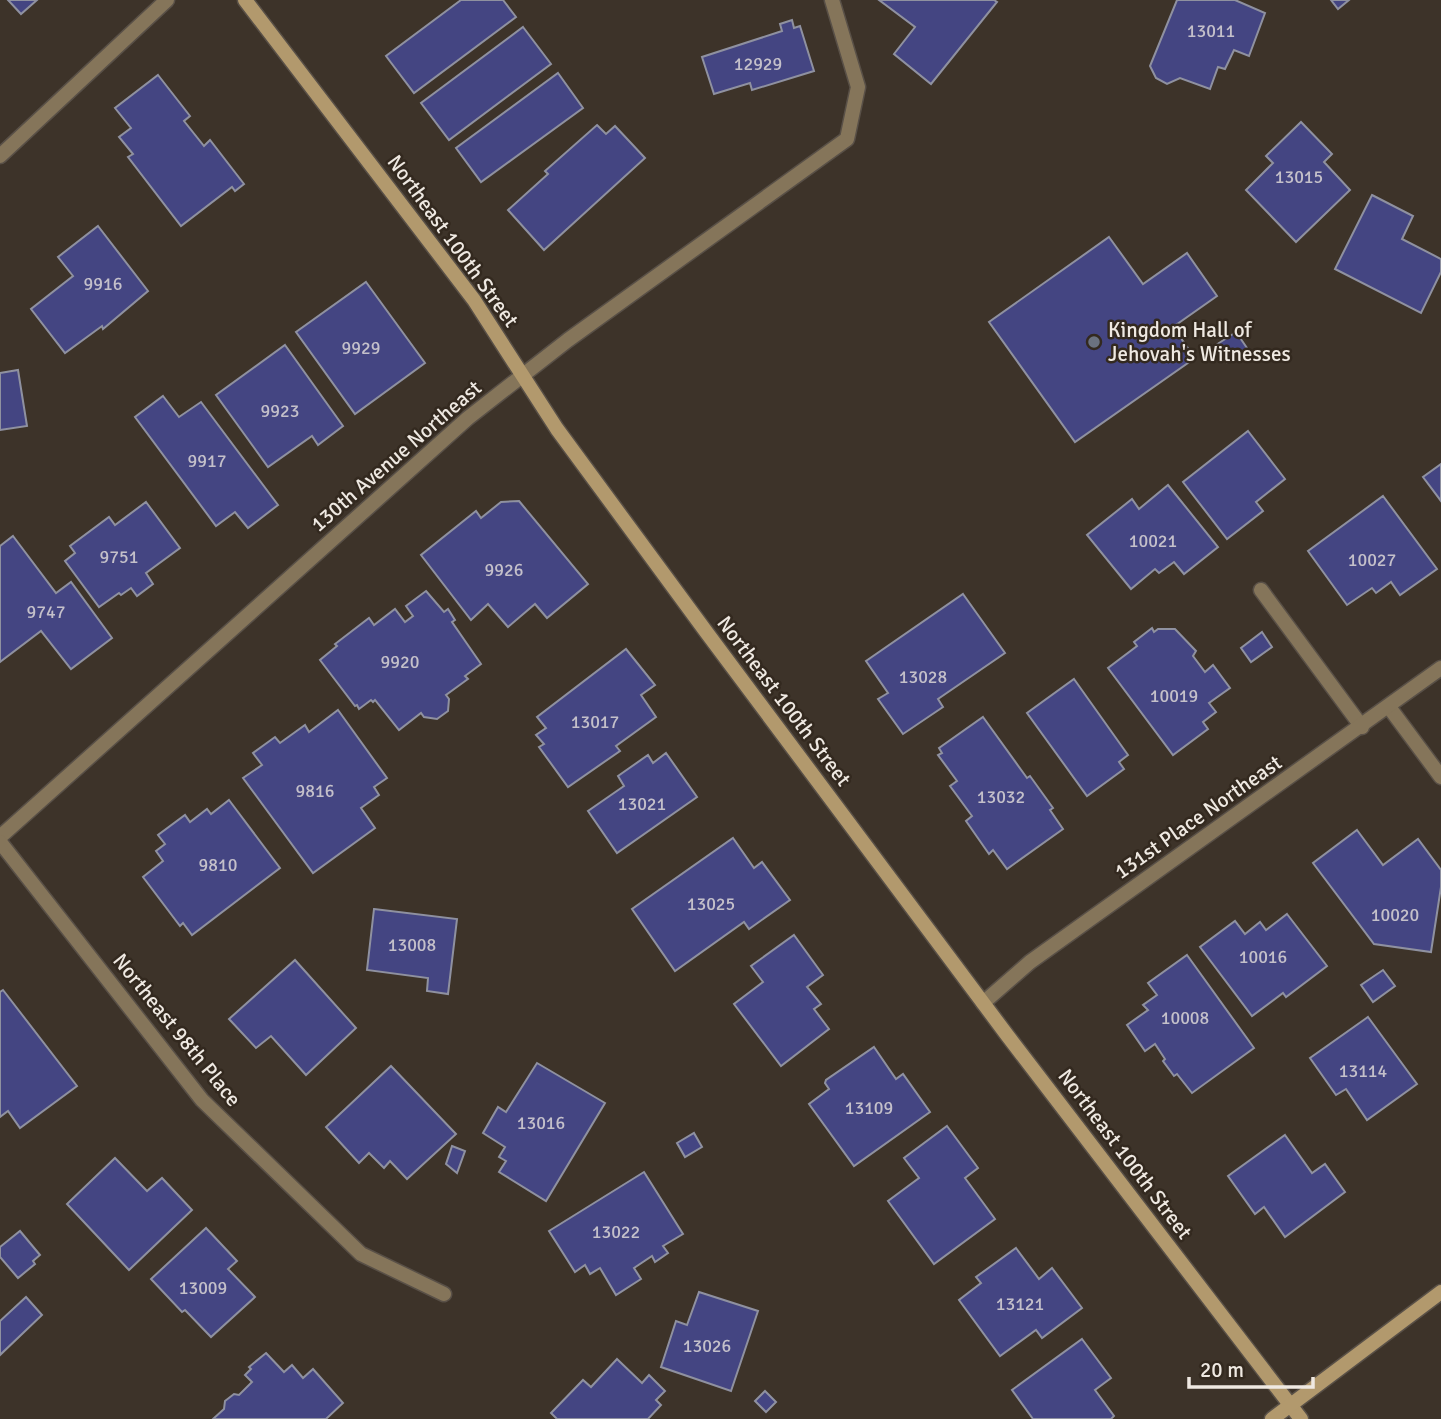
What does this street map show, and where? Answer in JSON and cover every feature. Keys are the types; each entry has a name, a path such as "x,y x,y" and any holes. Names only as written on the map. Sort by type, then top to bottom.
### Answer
{"street":[{"path":"0,156 167,0"},
{"name":"Northeast 100th Street","path":"245,0 474,300 557,429 613,507 983,1003 1301,1419"},
{"name":"130th Avenue Northeast","path":"0,839 468,418 522,374 847,139 858,88 832,0"},
{"path":"1261,590 1362,727"},
{"name":"131st Place Northeast","path":"983,1003 1030,962 1441,668"},
{"path":"1389,706 1441,777"},
{"name":"Northeast 98th Place","path":"0,839 202,1100 361,1254 444,1294"},
{"path":"1272,1419 1441,1292"}],"building":[{"path":"8,0 37,0 21,14"},
{"path":"461,0 503,0 516,17 414,93 386,56"},
{"path":"879,0 997,2 931,84 894,54 915,27"},
{"path":"1177,0 1235,0 1265,13 1249,56 1234,50 1225,69 1218,67 1210,89 1180,78 1167,84 1156,78 1150,66"},
{"path":"1331,0 1349,0 1338,9"},
{"path":"792,20 794,28 800,26 814,71 752,90 750,83 714,94 702,57 782,31 780,24"},
{"path":"523,27 551,64 449,140 421,103"},
{"path":"558,73 583,108 481,182 456,148"},
{"path":"158,75 190,116 184,121 204,146 210,140 244,184 235,191 232,187 181,226 128,157 133,154 119,137 131,128 115,108"},
{"path":"1301,122 1332,154 1324,162 1350,190 1296,242 1246,190 1273,163 1266,156"},
{"path":"597,125 606,134 615,126 645,158 544,250 508,210 548,174 545,171"},
{"path":"1372,195 1413,216 1402,239 1441,259 1441,272 1421,313 1335,269"},
{"path":"98,226 148,291 103,329 102,326 65,353 31,309 73,276 58,257"},
{"name":"Kingdom Hall of Jehovah's Witnesses","path":"1109,237 1143,284 1187,253 1217,296 1173,327 1195,358 1075,442 989,322"},
{"path":"366,282 425,363 355,414 296,332"},
{"path":"1236,332 1247,348 1227,362 1216,345"},
{"path":"285,345 343,426 318,445 312,436 268,467 216,395"},
{"path":"18,370 27,426 0,430 0,373"},
{"path":"163,396 179,417 201,402 278,505 248,528 235,512 216,526 135,417"},
{"path":"1248,431 1285,479 1256,502 1263,511 1227,539 1183,482"},
{"path":"1441,464 1441,501 1423,477"},
{"path":"1168,485 1218,547 1184,574 1174,562 1159,573 1155,569 1131,589 1087,535 1132,499 1139,509"},
{"path":"1383,496 1437,569 1400,595 1391,582 1376,593 1372,588 1347,605 1308,551"},
{"path":"519,501 588,584 547,618 535,604 508,627 488,604 471,620 421,555 476,511 481,518 501,502"},
{"path":"146,502 180,548 146,573 153,584 137,596 131,588 99,607 65,561 75,553 70,546 109,517 115,525"},
{"path":"13,536 56,593 71,582 112,638 71,669 41,631 0,662 0,546"},
{"path":"426,591 444,612 448,609 455,620 452,622 481,664 465,676 468,679 446,695 449,699 448,711 437,719 424,717 421,713 399,730 375,700 359,709 355,706 320,660 337,646 335,644 369,618 374,625 395,609 405,622 413,616 406,606"},
{"path":"963,594 1005,653 938,699 943,707 903,734 878,699 888,693 866,661"},
{"path":"1152,628 1154,632 1158,629 1175,629 1196,651 1193,656 1205,672 1213,665 1230,688 1209,703 1216,712 1203,722 1208,729 1173,755 1108,668 1137,646 1134,642"},
{"path":"1262,632 1272,647 1251,662 1241,648"},
{"path":"626,649 655,685 641,695 656,717 616,746 620,751 568,787 539,747 544,744 536,735 546,728 537,717"},
{"path":"1074,679 1128,755 1119,762 1124,769 1087,796 1027,713"},
{"path":"338,710 387,778 374,787 379,795 361,808 375,828 313,873 243,778 262,765 253,753 275,737 280,743 305,725 309,732"},
{"path":"983,717 1027,778 1030,776 1053,808 1050,810 1063,829 1007,869 993,850 989,854 966,821 972,816 950,786 957,781 938,755 942,753 939,748"},
{"path":"666,753 697,797 617,853 588,811 624,786 618,776 648,755 653,763"},
{"path":"229,800 280,868 192,935 183,923 180,926 143,877 163,861 156,851 165,844 158,835 185,815 190,822 207,809 211,814"},
{"path":"1357,830 1383,865 1418,839 1441,870 1431,952 1374,944 1313,863"},
{"path":"733,838 754,868 762,862 790,900 749,929 744,922 675,971 632,909"},
{"path":"374,909 457,919 448,994 427,991 428,978 367,970"},
{"path":"1287,914 1327,966 1286,997 1283,993 1252,1016 1200,947 1235,921 1245,934 1260,922 1266,930"},
{"path":"794,935 823,975 807,987 821,1004 814,1009 829,1029 781,1066 734,1004 763,982 751,966"},
{"path":"1187,955 1254,1048 1192,1093 1177,1074 1174,1076 1155,1044 1145,1051 1127,1025 1148,1010 1143,1005 1157,995 1148,983"},
{"path":"295,960 356,1028 306,1075 271,1036 256,1048 229,1019"},
{"path":"1383,970 1395,986 1373,1002 1361,985"},
{"path":"3,990 77,1086 20,1128 8,1111 0,1117 0,992"},
{"path":"1368,1017 1417,1084 1367,1120 1346,1089 1336,1095 1310,1058"},
{"path":"874,1047 896,1079 903,1074 930,1112 854,1166 809,1104 829,1089 826,1080"},
{"path":"537,1063 605,1103 546,1201 499,1172 506,1161 499,1157 505,1147 483,1133 498,1107 506,1112"},
{"path":"391,1066 456,1134 407,1179 390,1161 384,1168 369,1153 359,1163 326,1127"},
{"path":"947,1126 978,1168 965,1178 995,1219 934,1264 888,1201 919,1178 904,1158"},
{"path":"694,1133 702,1147 685,1157 677,1143"},
{"path":"1285,1135 1312,1173 1325,1164 1345,1192 1285,1237 1264,1207 1255,1214 1228,1176"},
{"path":"452,1146 465,1151 457,1173 446,1164"},
{"path":"115,1158 147,1191 162,1178 192,1210 129,1270 67,1204"},
{"path":"644,1172 683,1234 663,1246 668,1253 655,1262 652,1256 634,1268 641,1279 616,1295 600,1268 590,1274 585,1265 575,1272 549,1231"},
{"path":"206,1228 237,1261 228,1269 255,1297 211,1337 185,1310 182,1312 151,1279"},
{"path":"20,1231 40,1255 33,1261 35,1264 18,1278 0,1257 0,1247"},
{"path":"1016,1248 1039,1279 1052,1268 1082,1308 1042,1338 1036,1330 1000,1356 959,1300 981,1283 976,1277"},
{"path":"699,1292 758,1311 731,1391 661,1367 676,1321 687,1325"},
{"path":"26,1297 42,1315 0,1355 0,1321"},
{"path":"1082,1339 1111,1378 1095,1390 1114,1416 1111,1419 1033,1419 1012,1390"},
{"path":"266,1353 284,1372 292,1365 303,1378 313,1369 343,1403 326,1419 213,1419 224,1409 225,1401 234,1394 239,1395 252,1382 245,1375 251,1369 249,1367"},
{"path":"617,1359 642,1383 649,1375 665,1391 656,1400 661,1405 648,1419 557,1419 551,1413 583,1380 591,1387"},
{"path":"765,1391 776,1402 766,1412 755,1401"}],"place":[{"name":"Kingdom Hall of Jehovah's Witnesses","path":"1094,342"}]}
